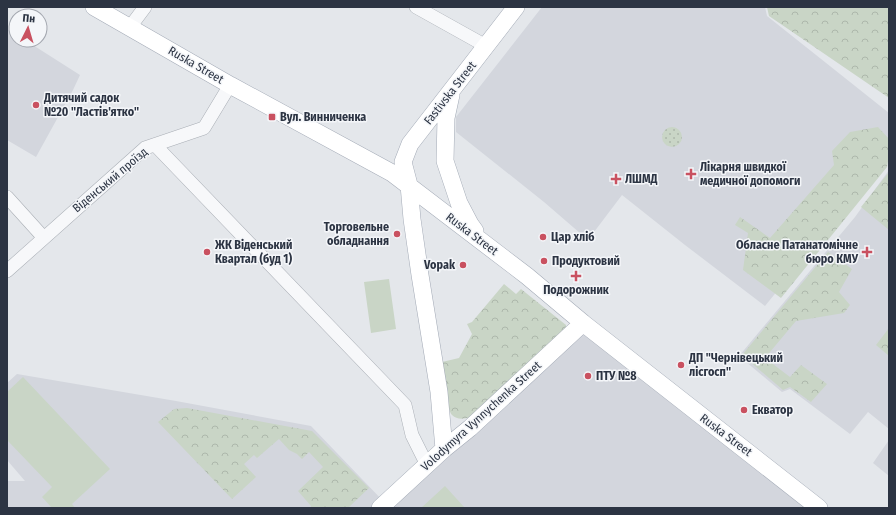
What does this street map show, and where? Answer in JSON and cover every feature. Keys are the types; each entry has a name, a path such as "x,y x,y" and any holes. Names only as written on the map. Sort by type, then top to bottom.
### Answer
{"main road":[{"name":"Ruska Street","path":"94,7 230,85 385,169 409,185 527,276 583,323 819,508"},
{"name":"Fastivska Street","path":"444,449 439,392 420,275 409,185 403,162 410,144 516,7"},
{"path":"453,89 446,118 445,161 458,203 470,224 487,245"},
{"name":"Volodymyra Vynnychenka Street","path":"380,508 426,465 470,428 583,323"}],"street":[{"path":"130,27 145,7"},
{"path":"416,7 486,46"},
{"name":"Віденський проїзд","path":"7,271 145,148 204,128 230,85"},
{"path":"155,145 405,405 412,435 426,465"},
{"path":"7,197 44,238"}],"shaded area":[{"name":"Лікарня швидкої медичної допомоги","path":"542,7 765,7 767,16 889,113 889,153 765,306 622,195 588,240 544,202 456,132 456,117"},
{"name":"Дитячий садок №20 \"Ластів'ятко\"","path":"7,29 8,48 38,48 80,75 36,157 7,140"},
{"path":"889,170 889,429 868,412 850,434 790,389 782,392 739,356 855,217"},
{"path":"582,323 821,508 7,508 7,481 25,481 7,460 7,383 17,374 311,426 385,503"},
{"path":"889,440 889,476 873,463"}],"green space":[{"path":"767,7 889,7 889,98 769,16"},
{"path":"672,127 679,130 682,137 679,144 672,147 665,144 662,137 665,130"},
{"path":"878,127 889,139 889,156 887,167 781,298 743,270 748,233 735,225 740,217 770,238 834,165 832,151 850,132"},
{"path":"889,172 889,230 861,207"},
{"path":"828,252 852,269 839,292 850,305 844,313 796,321 765,358 790,377 801,365 827,384 811,402 790,387 783,390 742,355"},
{"path":"389,279 396,329 371,333 364,282"},
{"path":"504,284 516,294 521,289 566,325 566,328 470,417 463,419 456,418 450,412 448,406 442,362 459,358 472,334 467,324 472,322"},
{"path":"889,328 889,356 876,345"},
{"path":"23,377 110,469 72,504 75,508 52,508 42,497 52,487 7,440 7,392"},
{"path":"187,408 312,431 369,488 348,508 311,508 311,506 298,491 323,467 309,452 302,459 297,454 289,450 279,439 257,458 254,455 244,464 256,477 232,499 158,422 174,409"},
{"path":"445,486 465,508 421,508"}],"place":[{"name":"Дитячий садок №20 \"Ластів'ятко\"","path":"36,105"},
{"name":"Вул. Винниченка","path":"272,117"},
{"name":"Лікарня швидкої медичної допомоги","path":"691,174"},
{"name":"ЛШМД","path":"616,179"},
{"name":"Торговельне обладнання","path":"397,234"},
{"name":"Цар хліб","path":"543,237"},
{"name":"ЖК Віденський Квартал (буд 1)","path":"207,252"},
{"name":"Обласне Патанатомічне бюро КМУ","path":"867,252"},
{"name":"Продуктовий","path":"544,261"},
{"name":"Vopak","path":"463,265"},
{"name":"Подорожник","path":"576,276"},
{"name":"ДП \"Чернівецький лісгосп\"","path":"681,365"},
{"name":"ПТУ №8","path":"588,376"},
{"name":"Екватор","path":"744,410"}]}
